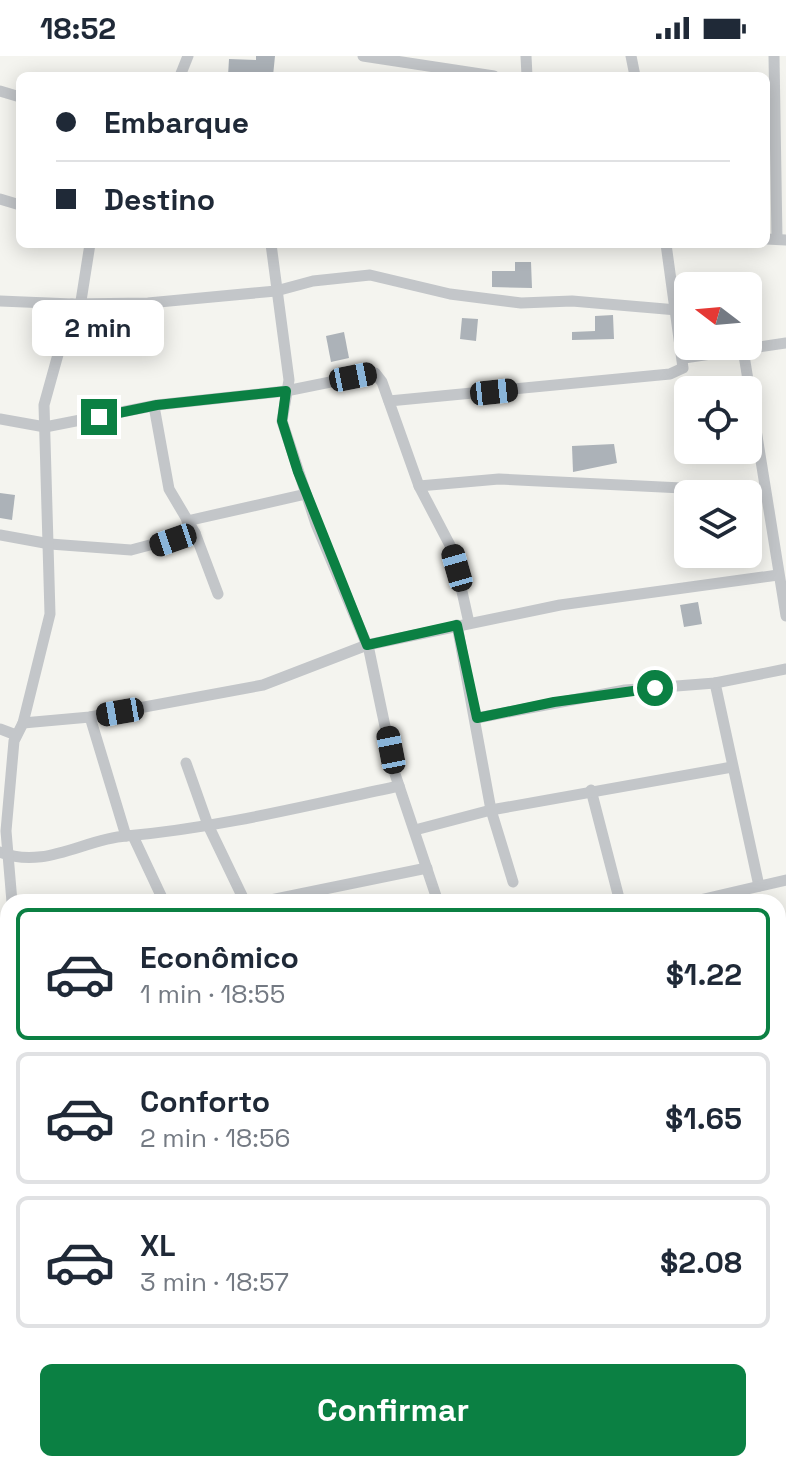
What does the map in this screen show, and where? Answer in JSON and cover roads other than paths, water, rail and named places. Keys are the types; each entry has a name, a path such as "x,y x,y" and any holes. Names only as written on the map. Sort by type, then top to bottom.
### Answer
{"street":[{"path":"363,56 468,72"},
{"path":"774,56 780,82 771,138 776,239"},
{"path":"9,894 3,853 16,735 23,723 48,633 50,544 44,405 49,380 77,302 89,248"},
{"path":"271,248 289,380 282,421 306,494 367,645 399,786 435,894"},
{"path":"667,248 674,292"},
{"path":"0,301 148,303 276,291 313,281 370,275 450,294 521,303 572,301 674,310"},
{"path":"762,346 786,343"},
{"path":"389,401 670,374 683,368 684,360"},
{"path":"745,360 786,616"},
{"path":"0,419 45,427 154,406 286,391 375,373 380,375 419,486 453,551 491,810 513,882"},
{"path":"154,406 169,489 195,533 218,594"},
{"path":"419,486 499,479 765,492"},
{"path":"187,521 306,494"},
{"path":"0,535 50,544 131,550 195,533"},
{"path":"23,723 90,717 263,685 367,645 560,605 781,582"},
{"path":"477,718 625,690 715,683 786,669"},
{"path":"715,683 759,886"},
{"path":"90,717 129,836 160,894"},
{"path":"0,729 16,735"},
{"path":"186,763 208,825 241,894"},
{"path":"415,830 491,810 591,790 732,767"},
{"path":"3,853 59,856 129,836 208,825 399,786"},
{"path":"591,790 618,894"},
{"path":"300,894 427,868"},
{"path":"725,894 786,880"}]}
